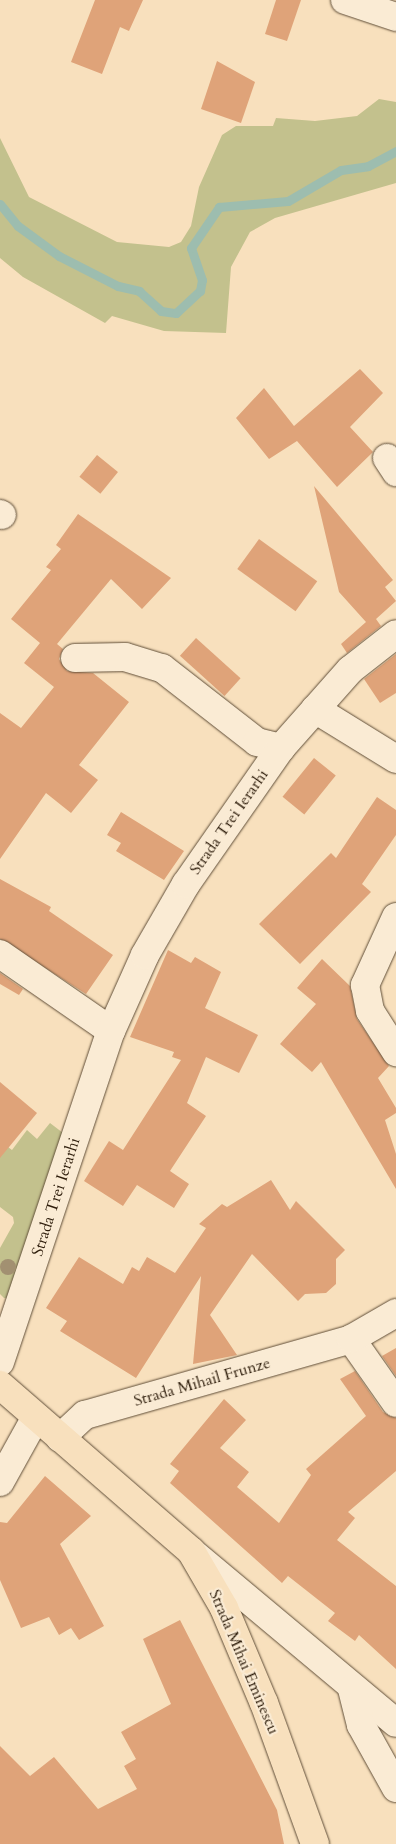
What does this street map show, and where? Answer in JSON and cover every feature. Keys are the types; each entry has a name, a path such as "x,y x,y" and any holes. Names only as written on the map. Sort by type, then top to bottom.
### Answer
{"main road":[{"name":"Strada Mihai Eminescu","path":"0,1385 191,1551 224,1608 264,1703 315,1844"}],"street":[{"path":"345,0 396,17"},
{"name":"Strada Trei Ierarhi","path":"0,1362 111,1031 145,955 186,884 281,748 350,670 396,634"},
{"name":"Strada Trei Ierarhi","path":"75,658 125,657 162,668 257,742 281,748"},
{"path":"315,709 396,759"},
{"path":"396,916 365,985 370,1010 396,1052"},
{"path":"0,954 111,1031"},
{"name":"Strada Mihail Frunze","path":"60,1438 85,1415 351,1339 396,1313"},
{"path":"351,1339 396,1402"},
{"path":"0,1482 36,1417"},
{"path":"191,1551 352,1689 396,1723"},
{"path":"352,1689 361,1725 396,1788"}],"shaded area":[{"path":"379,99 396,102 396,183 275,218 250,232 231,267 226,333 164,331 112,316 105,323 23,277 0,258 0,138 29,197 117,242 169,247 181,242 191,226 199,187 222,135 236,126 273,126 276,118 315,121 357,116"},
{"path":"50,1123 67,1136 11,1299 4,1298 0,1294 0,1248 14,1223 13,1217 0,1207 0,1141 12,1150 27,1130 37,1139"}],"building":[{"path":"95,0 143,0 129,31 120,27 102,74 71,62"},
{"path":"276,0 301,0 287,41 265,34"},
{"path":"217,61 255,82 241,123 201,109"},
{"path":"360,369 383,393 350,427 373,452 337,487 297,441 269,459 236,418 264,388 294,426"},
{"path":"97,455 118,472 100,494 79,477"},
{"path":"314,486 393,580 385,587 396,601 376,619 381,626 347,653 341,644 366,622 339,592"},
{"path":"78,514 171,578 142,609 111,579 57,644 63,649 59,659 67,671 93,673 129,702 79,765 98,780 71,813 46,793 0,859 0,713 21,728 54,687 24,663 40,643 11,619 51,570 46,567 61,549 56,545"},
{"path":"259,539 317,581 296,611 237,569"},
{"path":"196,638 241,678 225,696 180,656"},
{"path":"396,654 396,693 380,703 364,679"},
{"path":"314,758 336,776 304,814 283,797"},
{"path":"377,797 396,810 396,835 362,884 371,892 300,964 259,924 331,853 336,858"},
{"path":"121,812 184,851 164,880 116,851 121,843 107,835"},
{"path":"0,879 51,907 49,911 113,955 86,994 0,939"},
{"path":"168,950 191,963 195,957 221,972 205,1008 258,1035 239,1073 206,1057 187,1103 206,1116 170,1171 189,1184 174,1208 137,1185 123,1206 84,1181 109,1141 123,1150 181,1060 172,1057 174,1052 130,1037"},
{"path":"322,959 350,986 357,1019 389,1066 378,1078 396,1108 396,1113 385,1120 396,1154 396,1189 321,1062 312,1072 280,1044 316,1004 297,988"},
{"path":"0,973 23,989 19,995 0,984"},
{"path":"0,1082 37,1113 0,1158"},
{"path":"271,1180 290,1210 296,1201 345,1250 336,1259 336,1284 326,1293 305,1294 298,1301 252,1254 210,1315 237,1355 193,1364 201,1276 136,1378 60,1331 67,1321 46,1308 79,1257 123,1284 132,1267 139,1271 147,1257 175,1273 206,1228 199,1224 222,1204 227,1207"},
{"path":"396,1348 396,1376 382,1356"},
{"path":"355,1371 383,1412 396,1418 396,1471 348,1512 355,1518 337,1540 396,1586 396,1669 359,1635 355,1641 328,1621 335,1613 288,1576 282,1583 170,1483 179,1471 170,1464 224,1399 246,1420 220,1448 249,1472 237,1487 279,1523 311,1475 306,1469 366,1416 340,1379"},
{"path":"45,1476 91,1516 60,1544 104,1626 79,1640 71,1628 59,1635 49,1617 21,1628 0,1580 0,1522 7,1523"},
{"path":"180,1620 277,1810 284,1844 0,1844 0,1746 30,1776 54,1757 98,1809 137,1789 124,1766 136,1759 121,1732 171,1704 143,1639"}],"waterway":[{"path":"0,204 18,226 59,256 118,286 139,291 161,311 176,313 200,291 202,280 191,248 219,207 288,201 341,170 368,166 396,151"}]}
